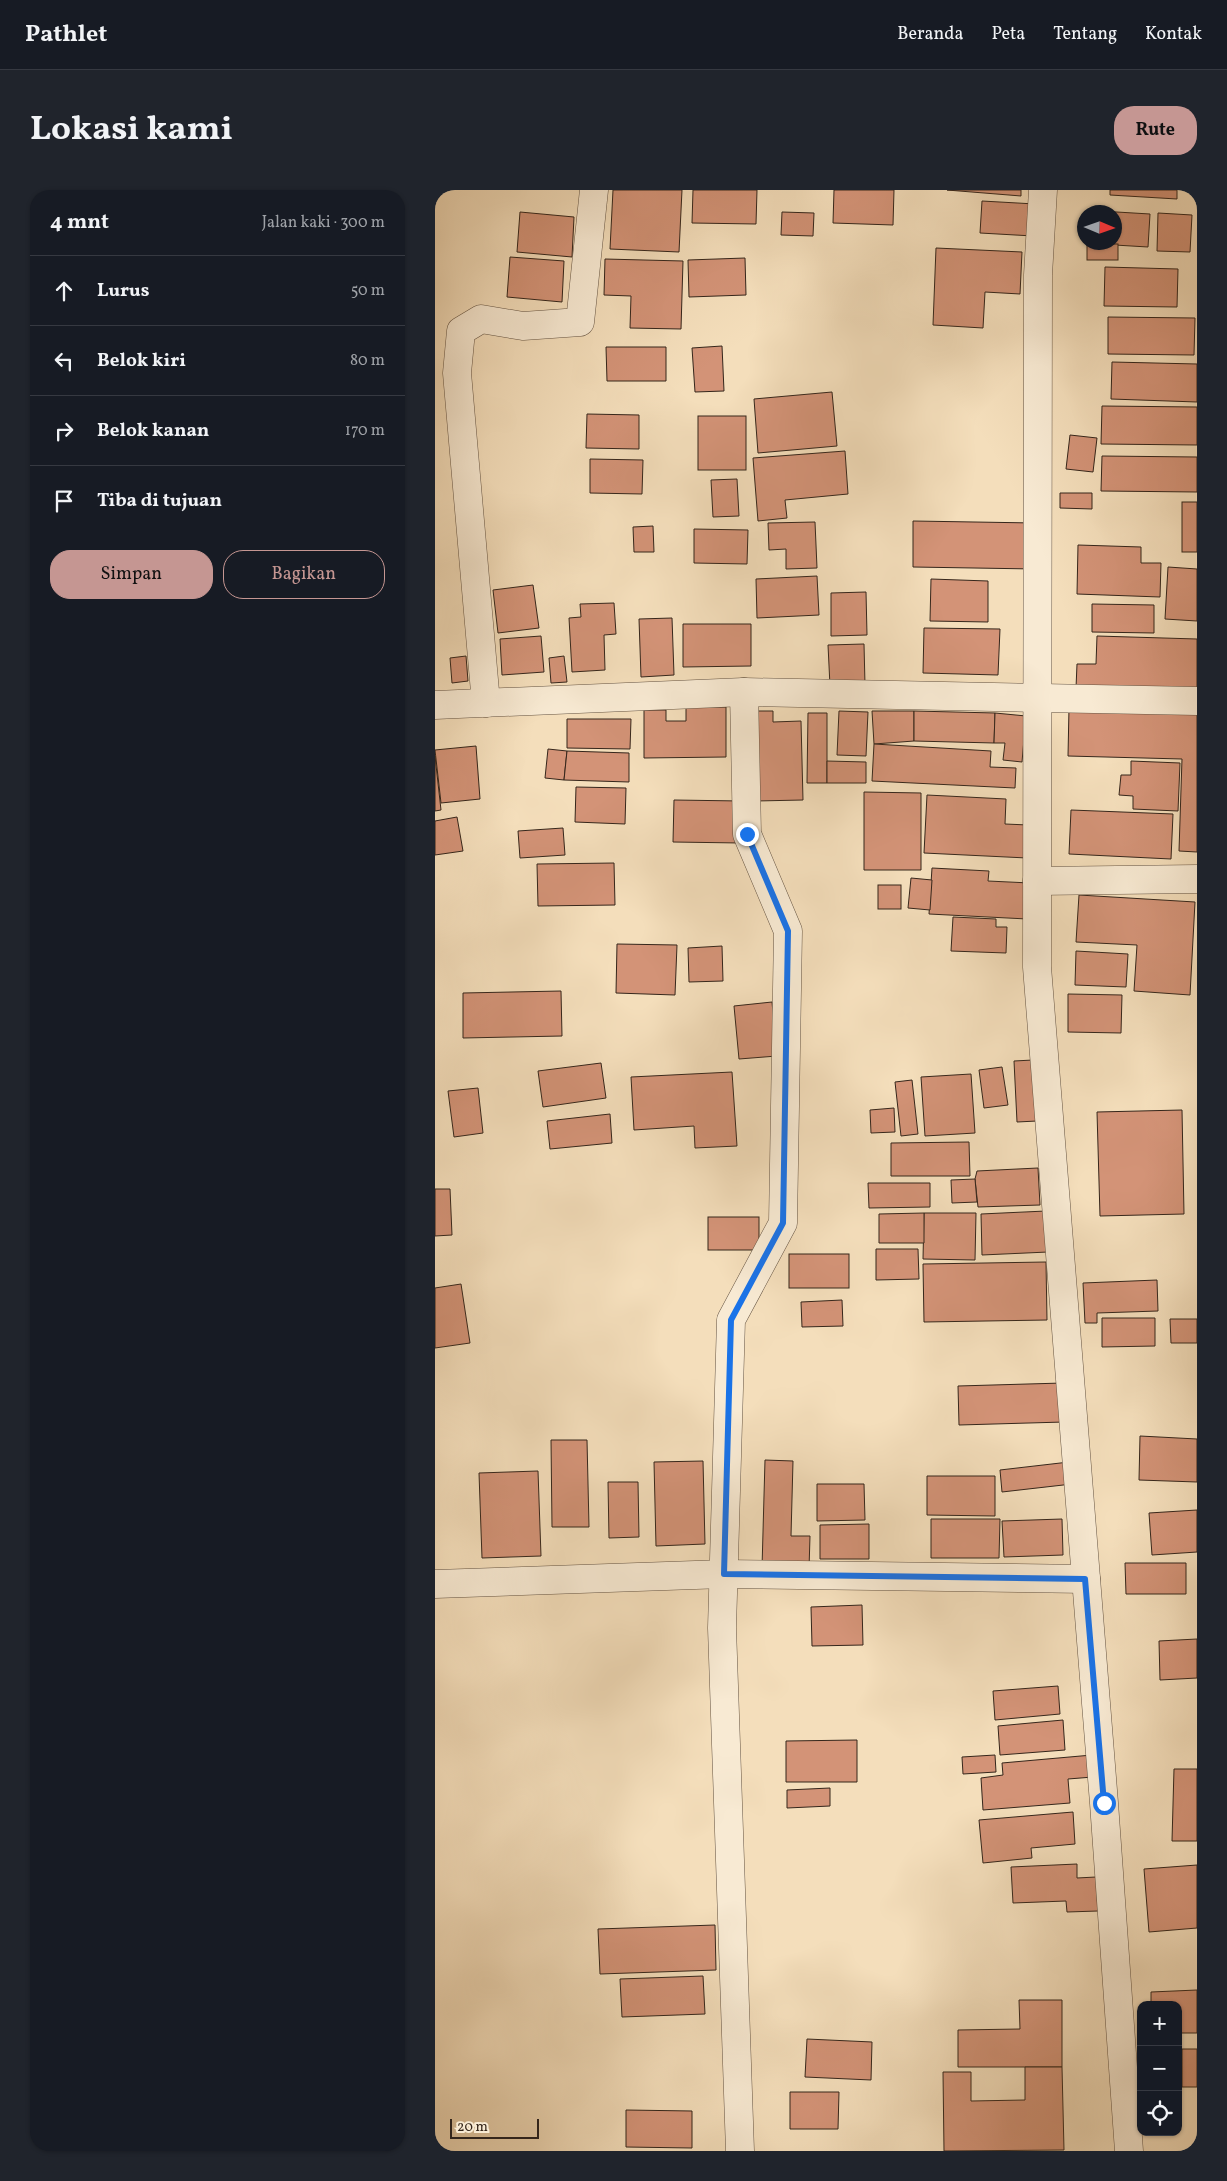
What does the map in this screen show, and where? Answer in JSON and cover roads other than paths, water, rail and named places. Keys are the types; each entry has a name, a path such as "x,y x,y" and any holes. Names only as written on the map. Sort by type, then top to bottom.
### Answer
{"street":[{"path":"486,703 457,373 461,331 481,320 523,326 580,322 594,190"},
{"path":"1043,190 1038,275 1037,967 1129,2151"},
{"path":"740,2151 722,1628 731,1320 783,1223 788,931 747,834 744,692"},
{"path":"435,705 744,692 1197,701"},
{"path":"1037,881 1197,879"},
{"path":"435,1584 724,1574 1085,1579"}]}
